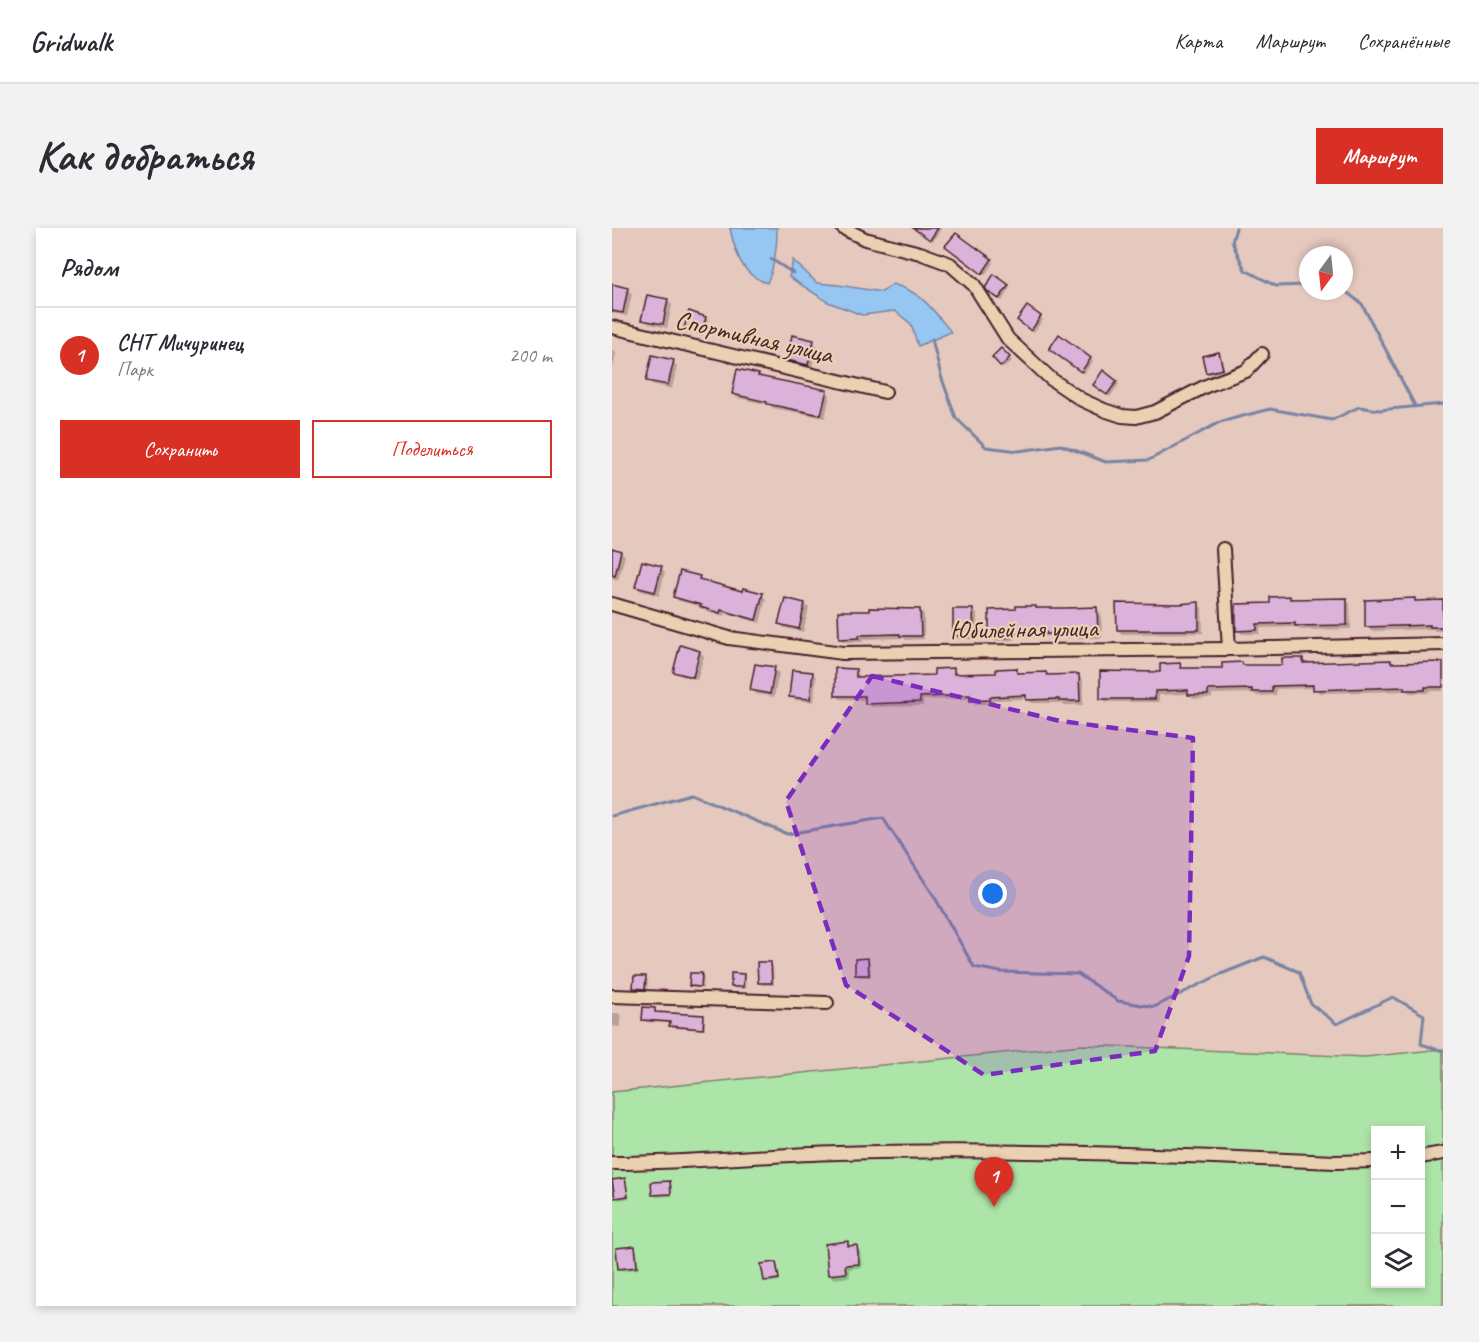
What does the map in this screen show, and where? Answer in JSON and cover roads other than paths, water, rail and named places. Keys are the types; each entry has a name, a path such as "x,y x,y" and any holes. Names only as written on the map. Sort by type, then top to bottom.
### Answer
{"street":[{"path":"843,228 865,239 920,253 950,264 974,285 1008,339 1051,379 1083,400 1122,416 1136,417 1163,408 1206,386 1246,370 1262,354"},
{"name":"Спортивная улица","path":"612,327 885,392"},
{"path":"1223,549 1229,649"},
{"name":"Юбилейная улица","path":"612,604 729,638 843,653 1443,644"},
{"path":"612,996 827,1004"},
{"path":"612,1163 838,1153 920,1152 1090,1152 1336,1162 1371,1161"},
{"path":"1425,1156 1443,1154"}],"water":[{"path":"730,228 777,228 775,256 767,283 753,276 744,267"},
{"path":"793,260 817,283 882,292 893,284 912,292 932,309 951,332 918,346 911,324 895,311 862,315 828,302 789,277"}],"waterway":[{"path":"1236,228 1232,242 1245,270 1276,286 1299,285"},
{"path":"771,259 793,273"},
{"path":"1353,297 1362,304 1415,406"},
{"path":"932,339 941,376 956,418 986,447 1019,451 1061,445 1106,462 1149,460 1220,422 1270,409 1332,420 1359,407 1379,410 1443,404"},
{"path":"612,816 692,794 787,834 883,818 934,896 974,967 1001,972 1078,974 1118,1001 1154,1007 1221,974 1264,957 1299,972 1311,1004 1337,1024 1393,997 1424,1015 1421,1044 1443,1051"}],"place":[{"name":"СНТ Мичуринец","path":"994,1207"}]}
